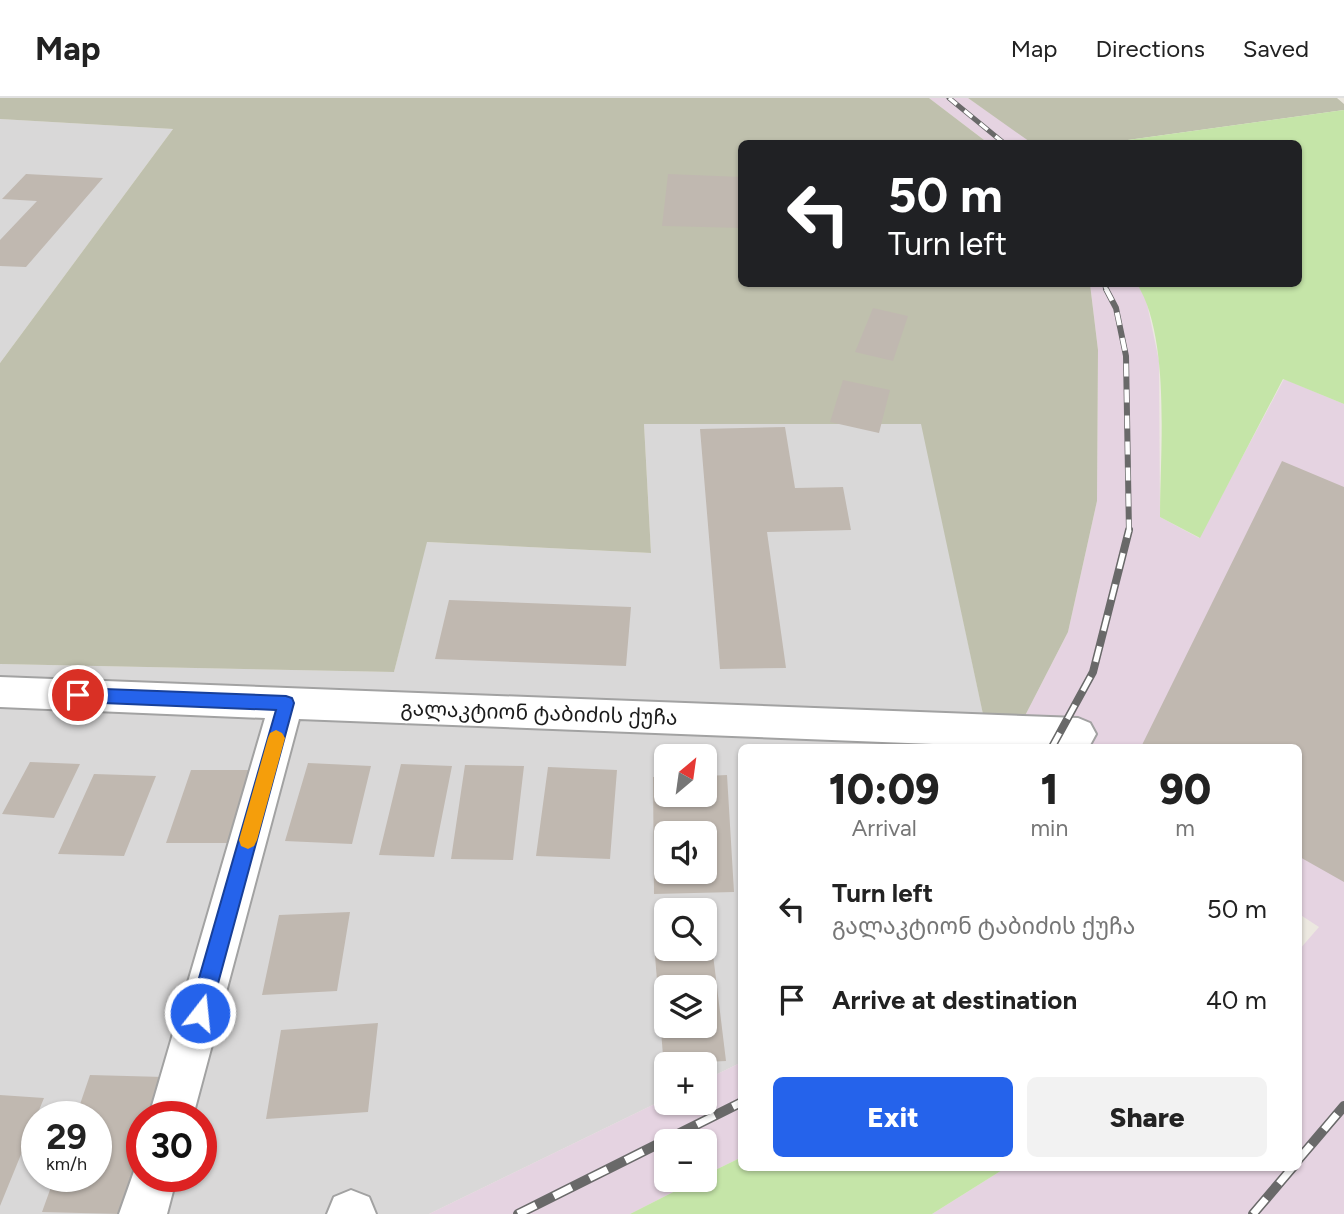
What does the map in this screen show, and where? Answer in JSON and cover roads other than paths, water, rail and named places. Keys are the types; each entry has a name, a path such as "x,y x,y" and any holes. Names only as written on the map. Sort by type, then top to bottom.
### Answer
{"street":[{"name":"გალაკტიონ ტაბიძის ქუჩა","path":"0,692 1077,734"},
{"path":"175,1101 286,703"},
{"path":"144,1214 150,1192"}],"railway":[{"path":"949,98 1000,140"},
{"path":"1107,290 1116,308 1126,356 1129,530"},
{"path":"1054,744 1093,672 1129,530"},
{"path":"518,1214 738,1104"},
{"path":"1302,1155 1344,1106"},
{"path":"1253,1214 1290,1171"}]}
